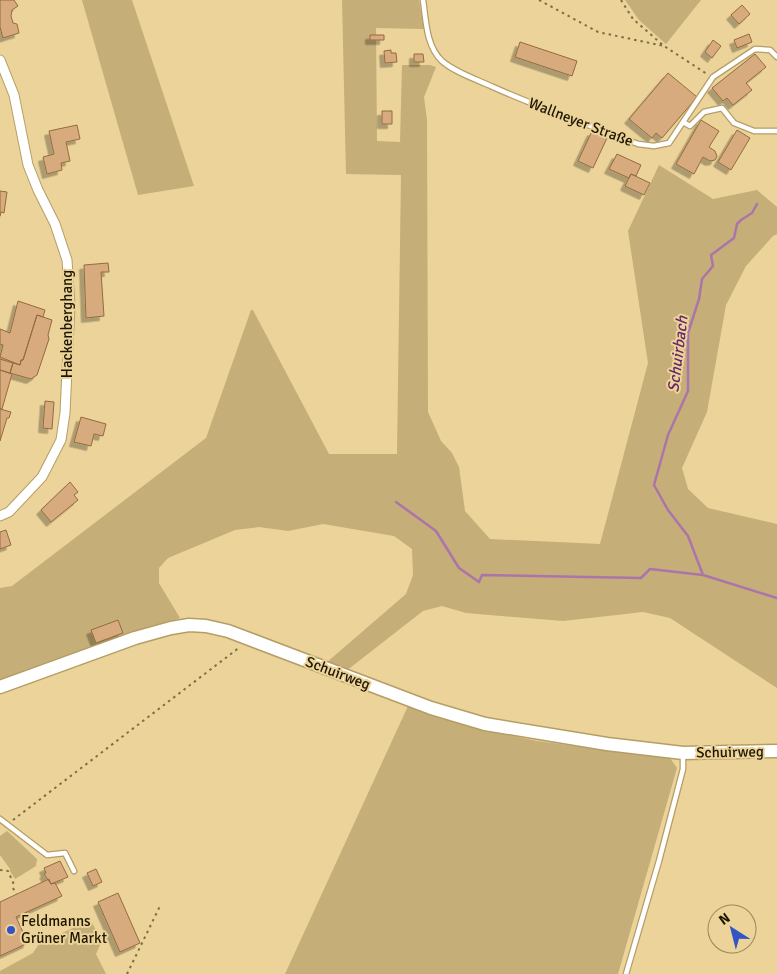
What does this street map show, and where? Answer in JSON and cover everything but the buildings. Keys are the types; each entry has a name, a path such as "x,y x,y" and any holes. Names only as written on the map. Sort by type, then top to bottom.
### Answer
{"main road":[{"name":"Schuirweg","path":"0,687 135,638 171,628 189,625 206,626 228,631 431,708 486,724 607,744 684,753 777,751"}],"street":[{"name":"Hackenberghang","path":"0,60 14,95 28,165 55,224 67,260 70,305 65,413 61,440 42,477 9,512 0,516"}],"lane":[{"name":"Wallneyer Straße","path":"423,0 432,47 442,60 458,72 638,144 654,146 669,143 713,77 755,50 770,50 777,57"},
{"path":"683,122 690,126 704,112 722,108 734,123 754,131 777,131"},
{"name":"Schuirweg","path":"626,974 669,824 683,768 684,753"},
{"path":"0,819 47,855 65,853 74,871"}],"path":[{"path":"539,0 598,32 664,46"},
{"path":"621,0 633,19 664,46 713,77"},
{"path":"7,825 249,640"},
{"path":"0,870 8,871 16,894"},
{"path":"128,974 161,904"}],"shaded area":[{"path":"82,0 132,0 194,186 138,195"},
{"path":"342,0 419,0 424,29 376,28 377,141 400,142 402,65 430,65 436,67 424,97 427,120 428,412 441,441 452,453 459,467 465,511 490,539 600,544 648,363 628,231 659,165 713,199 757,190 777,207 777,234 746,266 726,305 707,412 682,468 688,489 708,508 777,524 777,688 670,618 643,612 563,621 466,613 442,606 423,611 346,671 326,663 406,594 413,575 412,549 394,536 323,524 288,531 259,527 235,530 168,558 159,568 159,583 180,618 0,681 0,588 12,586 206,438 251,310 253,310 329,454 397,454 401,175 346,174"},
{"path":"625,0 701,0 666,44 639,20"},
{"path":"408,706 466,726 537,741 670,758 677,768 618,974 285,974"},
{"path":"7,831 37,859 36,866 15,879 0,855 0,836"},
{"path":"92,923 102,941 96,954 106,974 0,974 0,971 33,953 39,944 75,927"}],"waterway":[{"name":"Schuirbach","path":"703,575 688,536 668,510 654,485 668,435 688,391 688,333 699,299 702,279 713,266 711,255 734,238 737,224 752,213 757,204"},
{"name":"Schuirbach","path":"396,502 436,531 459,568 479,582 482,575 641,578 650,569 703,575 777,598"}],"place":[{"name":"Feldmanns Grüner Markt","path":"11,930"}]}
